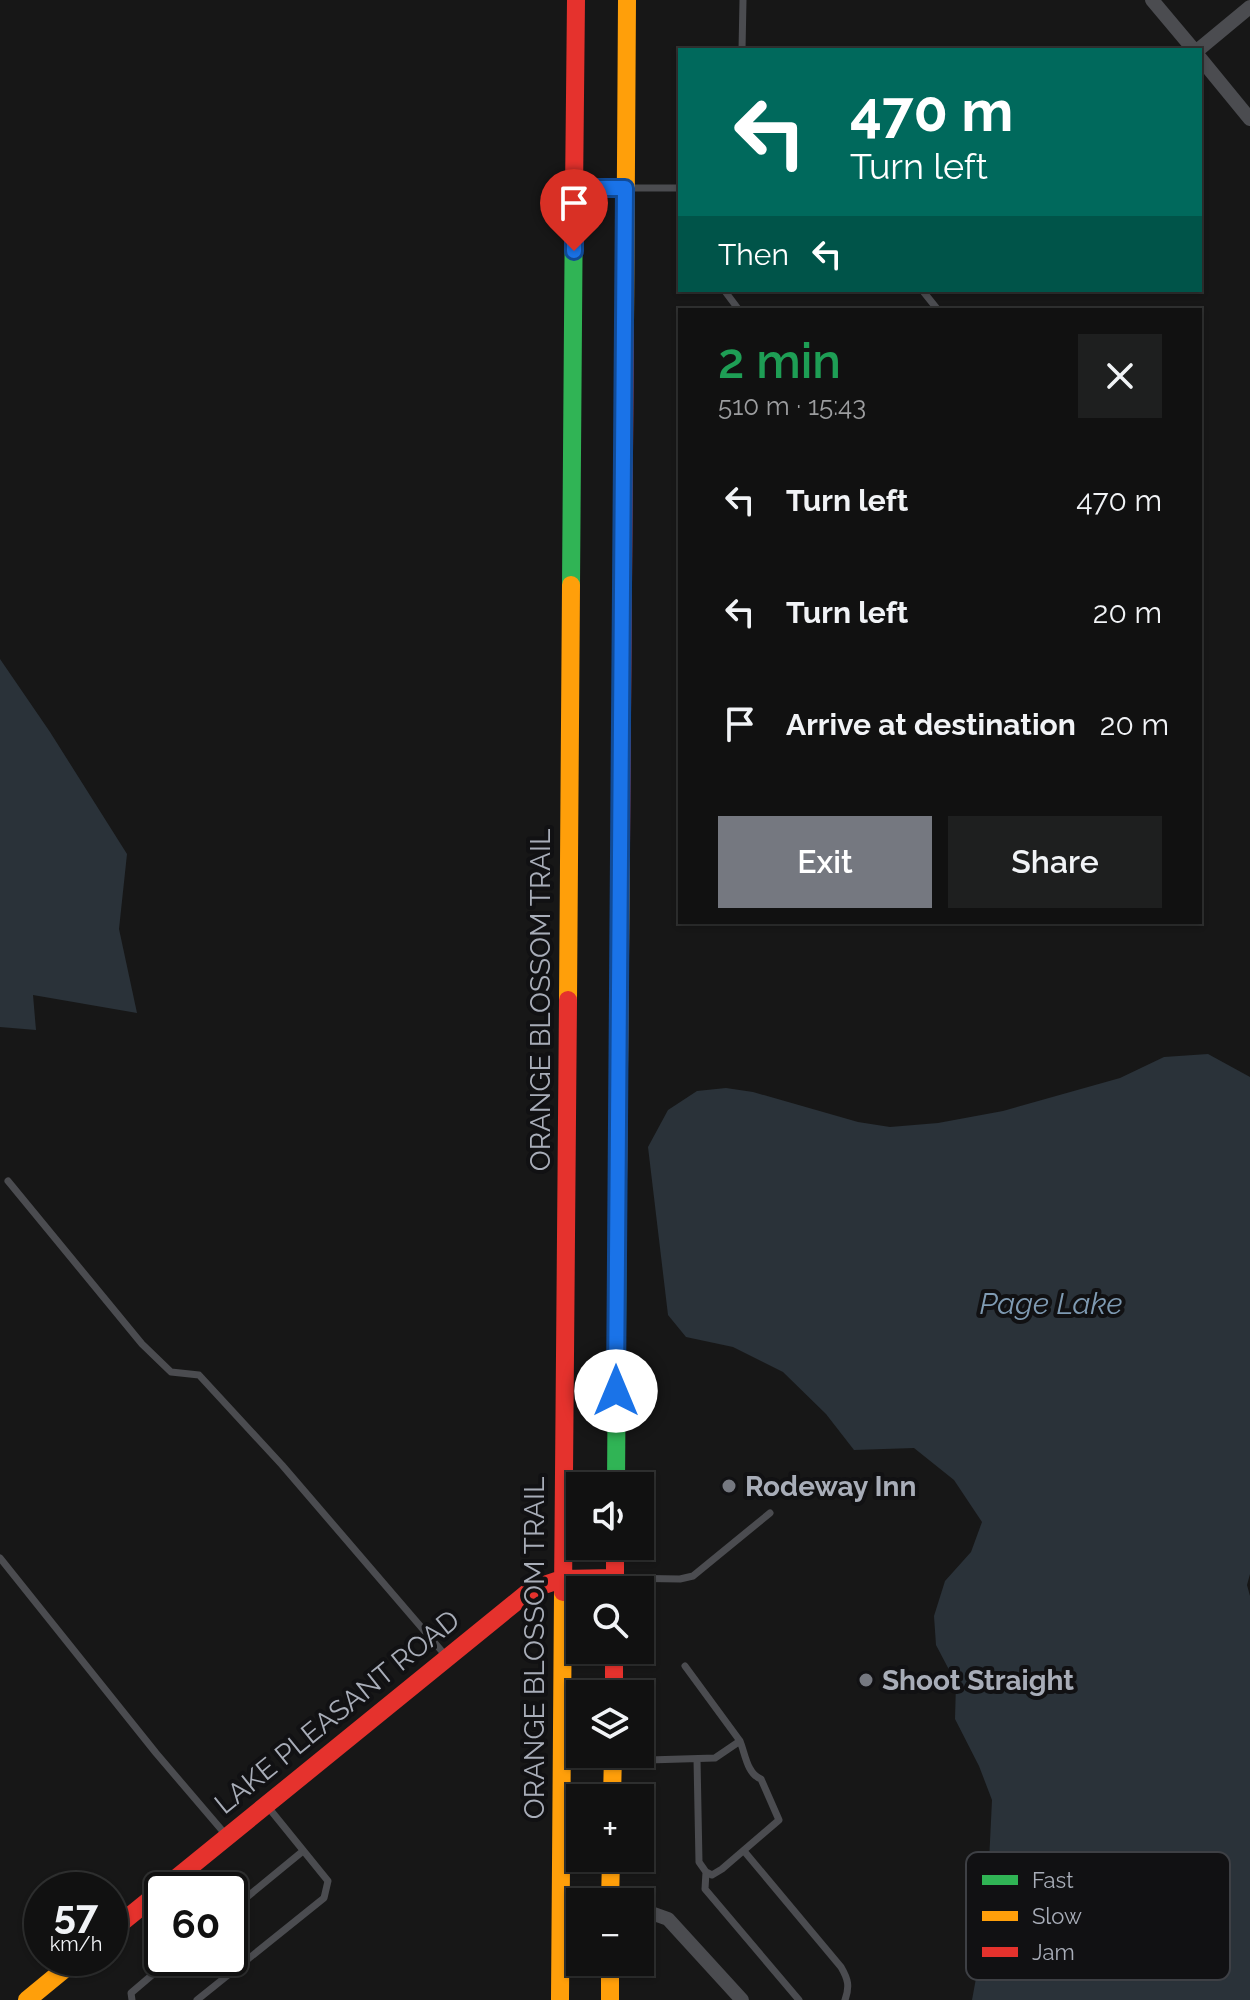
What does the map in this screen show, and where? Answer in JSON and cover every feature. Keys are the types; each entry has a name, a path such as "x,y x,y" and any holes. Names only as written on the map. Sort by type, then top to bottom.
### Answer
{"main road":[{"name":"ORANGE BLOSSOM TRAIL","path":"560,2000 576,0"},
{"path":"616,1472 627,0"},
{"path":"574,188 625,188"},
{"name":"LAKE PLEASANT ROAD","path":"128,1917 532,1589 548,1580 566,1577"},
{"path":"27,2000 56,1976"},
{"path":"610,1976 610,2000"}],"street":[{"path":"1152,0 1194,48"},
{"path":"1199,48 1250,7"},
{"path":"1202,60 1250,119"},
{"path":"654,1914 668,1919 742,2000"}],"lane":[{"path":"742,48 743,0"},
{"path":"625,188 678,188"},
{"path":"924,292 936,308"},
{"path":"8,1181 142,1344 171,1372 199,1375 282,1465 447,1658"},
{"path":"654,1581 693,1576 770,1513"},
{"path":"0,1558 227,1837"},
{"path":"685,1666 740,1741 751,1771 761,1779 779,1820 712,1875 699,1862 697,1759"},
{"path":"654,1758 715,1758 740,1741"},
{"path":"197,2000 324,1898 328,1881 266,1805"},
{"path":"248,1896 303,1851"},
{"path":"744,1851 841,1967 848,1979 849,1991 845,2000"},
{"path":"706,1872 705,1889 799,2000"},
{"path":"132,2000 131,1993 151,1976"}],"water":[{"path":"0,659 127,854 119,929 137,1013 33,995 36,1030 0,1027"},
{"name":"Page Lake","path":"1208,1054 1250,1077 1250,1574 1247,1585 1250,1596 1250,2000 972,2000 976,1980 1230,1980 1230,1852 989,1852 992,1800 955,1719 956,1683 936,1645 934,1616 945,1581 971,1552 982,1522 954,1480 914,1448 854,1450 826,1414 783,1372 733,1347 686,1337 668,1315 648,1147 668,1110 697,1091 726,1088 753,1092 858,1122 890,1127 938,1123 1003,1111 1120,1078 1164,1057"}],"traffic: fast":[{"path":"574,188 625,188"},
{"path":"571,585 574,193"},
{"path":"616,1472 618,1182"}],"traffic: slow":[{"path":"625,323 627,0"},
{"path":"568,1000 571,585"},
{"path":"618,1182 621,845"},
{"path":"560,2000 563,1592"},
{"path":"612,1784 613,1768"},
{"path":"610,1888 611,1872"},
{"path":"27,2000 56,1976"},
{"path":"610,1976 610,2000"}],"traffic: jam":[{"path":"574,193 576,0"},
{"path":"621,845 625,323"},
{"path":"563,1592 568,1000"},
{"path":"615,1560 615,1576"},
{"path":"128,1917 532,1589 566,1579"},
{"path":"614,1664 614,1680"}],"place":[{"name":"Rodeway Inn","path":"729,1486"},
{"name":"Shoot Straight","path":"866,1680"}],"route":[{"path":"574,251 574,188 625,188 616,1391"}]}
